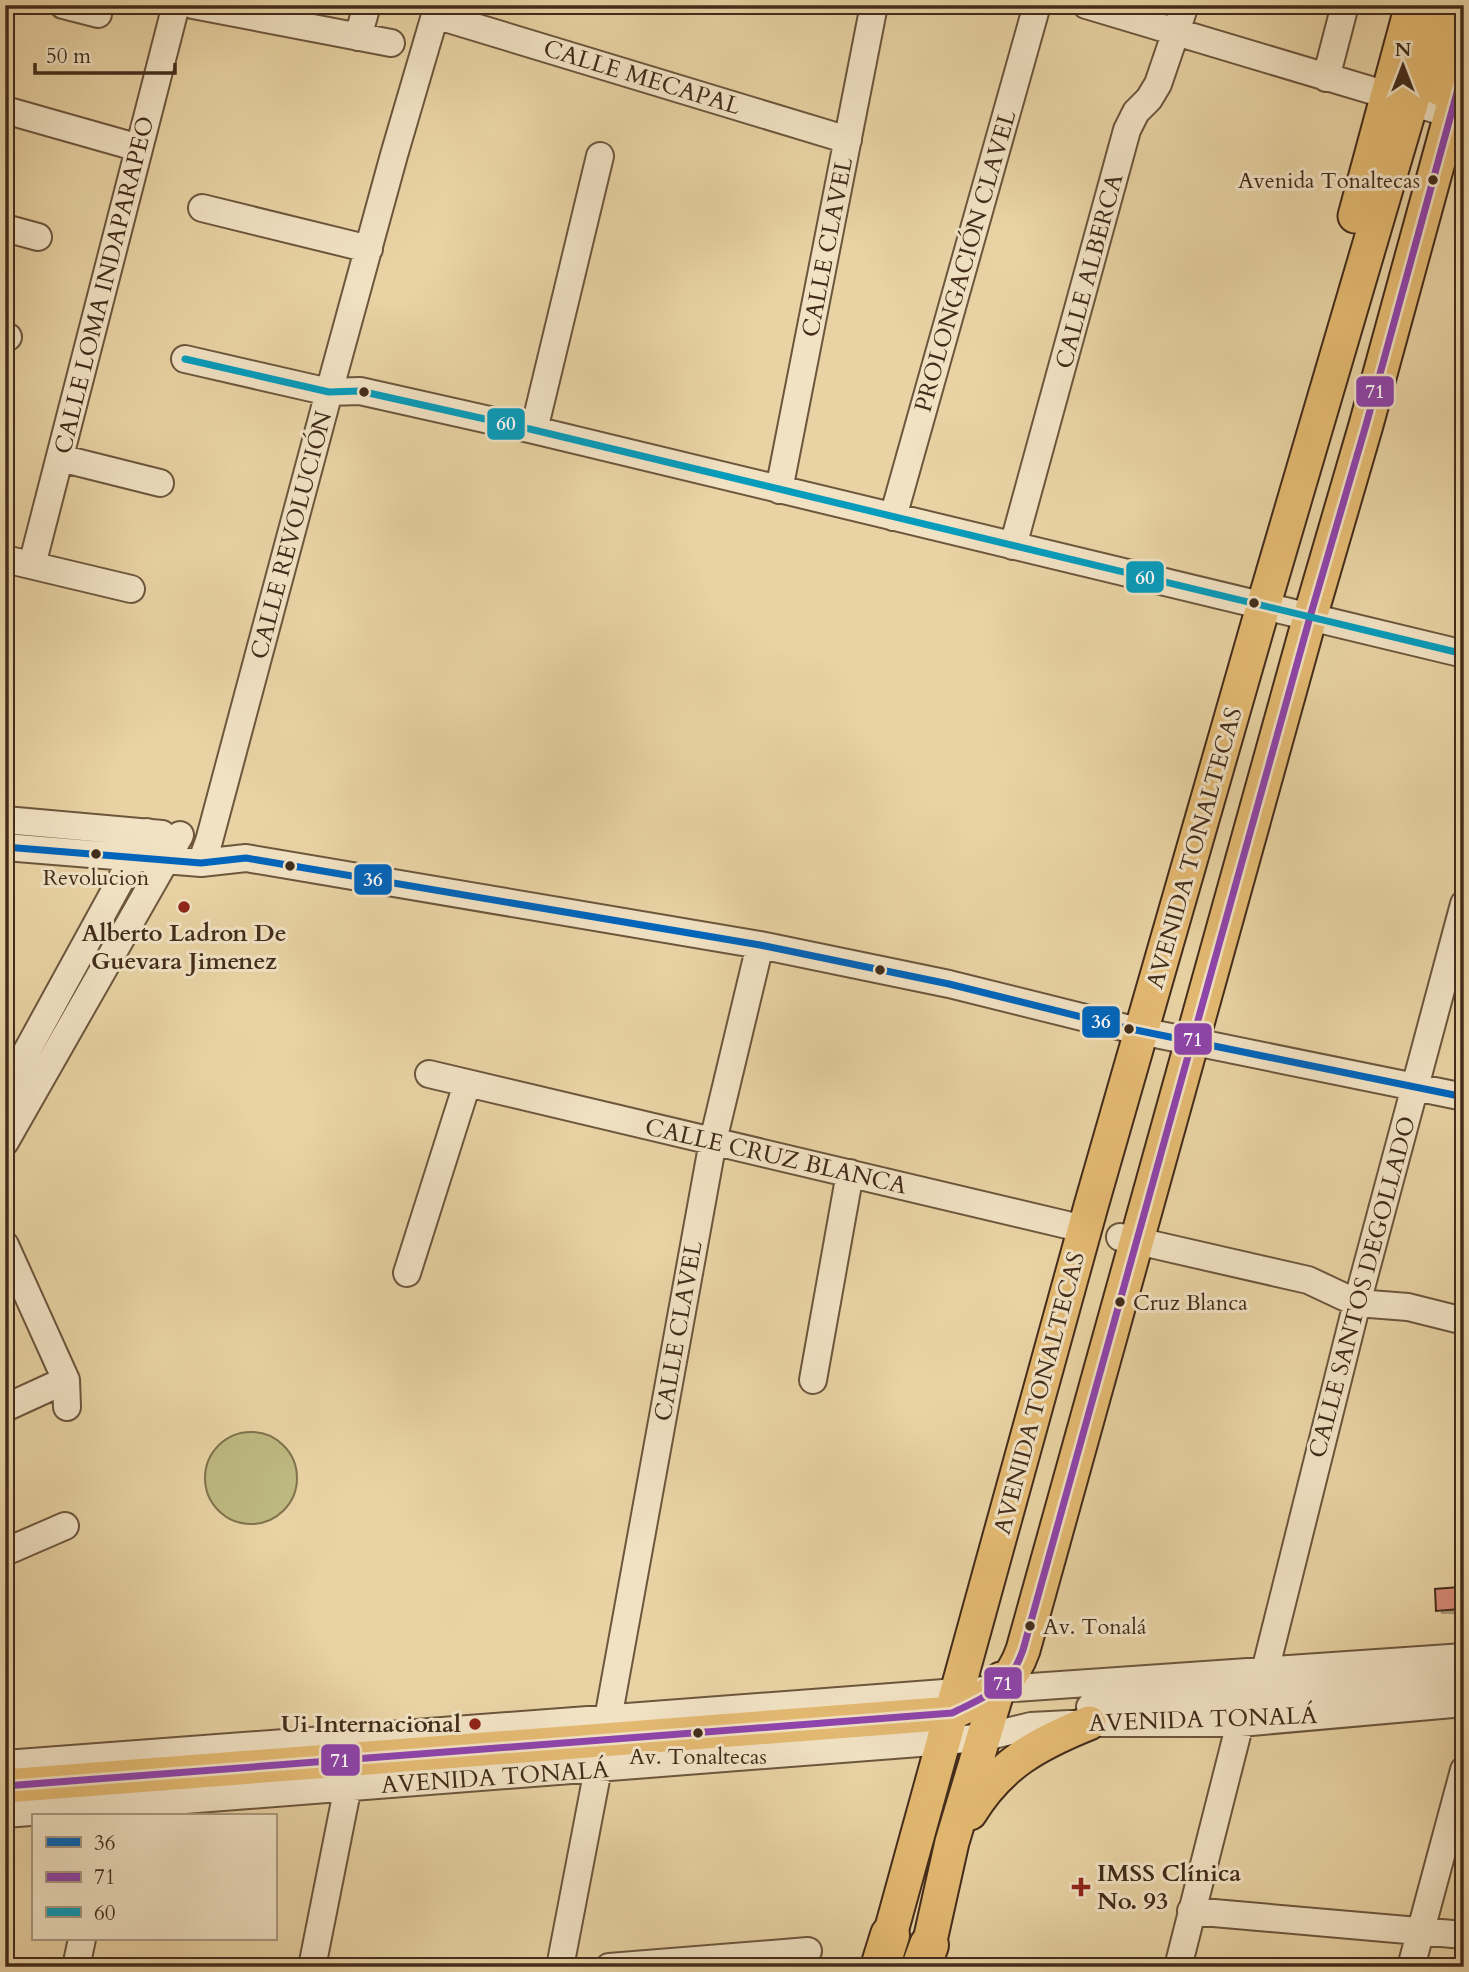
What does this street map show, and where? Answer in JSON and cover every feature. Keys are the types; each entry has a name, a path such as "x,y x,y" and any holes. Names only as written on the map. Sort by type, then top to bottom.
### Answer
{"main road":[{"name":"AVENIDA TONALTECAS","path":"1412,5 1430,108"},
{"name":"AVENIDA TONALTECAS","path":"924,1959 952,1842 998,1690 1013,1672 1023,1650 1184,1038 1278,610 1430,108 1440,5"},
{"name":"AVENIDA TONALTECAS","path":"885,1956 951,1716 1075,1226 1134,1029 1278,610 1430,108 1464,7"},
{"name":"AVENIDA TONALTECAS","path":"1430,108 1464,67"},
{"name":"AVENIDA TONALÁ","path":"5,1786 249,1782 284,1755 352,1762 951,1716 998,1690"},
{"path":"951,1716 985,1737"},
{"path":"952,1842 979,1799 1008,1766 1040,1744 1089,1723"}],"street":[{"path":"63,5 98,14"},
{"name":"CALLE LOMA INDAPARAPEO","path":"32,565 176,5"},
{"path":"193,5 252,11 391,43"},
{"path":"358,37 367,5"},
{"name":"CALLE CLAVEL","path":"779,489 874,5"},
{"name":"PROLONGACIÓN CLAVEL","path":"893,517 1037,5"},
{"path":"1086,5 1430,108"},
{"name":"CALLE ALBERCA","path":"1013,546 1127,130 1158,84 1185,5"},
{"path":"1326,78 1345,5"},
{"name":"CALLE MECAPAL","path":"437,10 848,140"},
{"name":"CALLE REVOLUCIÓN","path":"205,852 328,392 437,10"},
{"path":"5,110 139,148"},
{"path":"534,430 600,156"},
{"path":"202,208 369,249"},
{"path":"5,228 38,237"},
{"path":"185,359 328,392 360,391 534,430 1464,654"},
{"path":"60,458 160,483"},
{"path":"5,559 131,589"},
{"path":"5,820 180,835 205,852"},
{"path":"5,1091 147,832"},
{"path":"5,1142 180,835"},
{"path":"5,847 166,860 205,852 761,945 949,984 1134,1029 1464,1097"},
{"name":"CALLE SANTOS DEGOLLADO","path":"1265,1671 1357,1303 1464,904"},
{"name":"CALLE CLAVEL","path":"608,1719 713,1141 761,945"},
{"name":"CALLE CRUZ BLANCA","path":"429,1074 1075,1226"},
{"path":"407,1273 467,1084"},
{"path":"813,1380 850,1174"},
{"path":"1129,1239 1308,1280 1357,1303 1408,1307 1464,1321"},
{"path":"5,1245 66,1380 67,1407"},
{"path":"5,1408 66,1380"},
{"path":"5,1552 65,1526"},
{"name":"AVENIDA TONALÁ","path":"998,1690 1464,1657"},
{"path":"1032,1711 1464,1682"},
{"name":"AVENIDA TONALÁ","path":"985,1737 1031,1726 1089,1723 1240,1723 1464,1703"},
{"name":"AVENIDA TONALÁ","path":"5,1814 106,1811 352,1762 608,1719 951,1716"},
{"name":"AVENIDA TONALÁ","path":"352,1762 598,1769 951,1716"},
{"path":"1178,1967 1240,1723"},
{"name":"AVENIDA TONALÁ","path":"5,1764 284,1755"},
{"path":"312,1967 352,1762"},
{"path":"560,1967 598,1769"},
{"path":"1411,1967 1464,1770"},
{"path":"1191,1911 1464,1935"},
{"path":"76,1967 82,1940"},
{"path":"609,1967 808,1951"}],"shaded area":[{"path":"251,1432 269,1435 284,1445 294,1460 297,1478 294,1496 284,1511 269,1521 251,1524 233,1521 218,1511 208,1496 205,1478 208,1460 218,1445 233,1435"}],"building":[{"path":"1459,1587 1460,1609 1436,1611 1435,1589"}],"transit line":[{"name":"71","path":"5,1786 952,1713 995,1690 1011,1674 1023,1650 1464,67"},
{"name":"60","path":"185,359 329,392 360,391 534,430 1464,654"},
{"name":"36","path":"5,847 201,863 246,858 760,945 949,984 1126,1028 1464,1097"}],"place":[{"name":"Avenida Tonaltecas","path":"1433,180"},
{"name":"Revolucion","path":"96,854"},
{"name":"Alberto Ladron De Guevara Jimenez","path":"184,907"},
{"name":"Cruz Blanca","path":"1120,1302"},
{"name":"Av. Tonalá","path":"1030,1626"},
{"name":"Ui Internacional","path":"475,1724"},
{"name":"Av. Tonaltecas","path":"698,1733"},
{"name":"IMSS Clínica No. 93","path":"1081,1887"}]}
